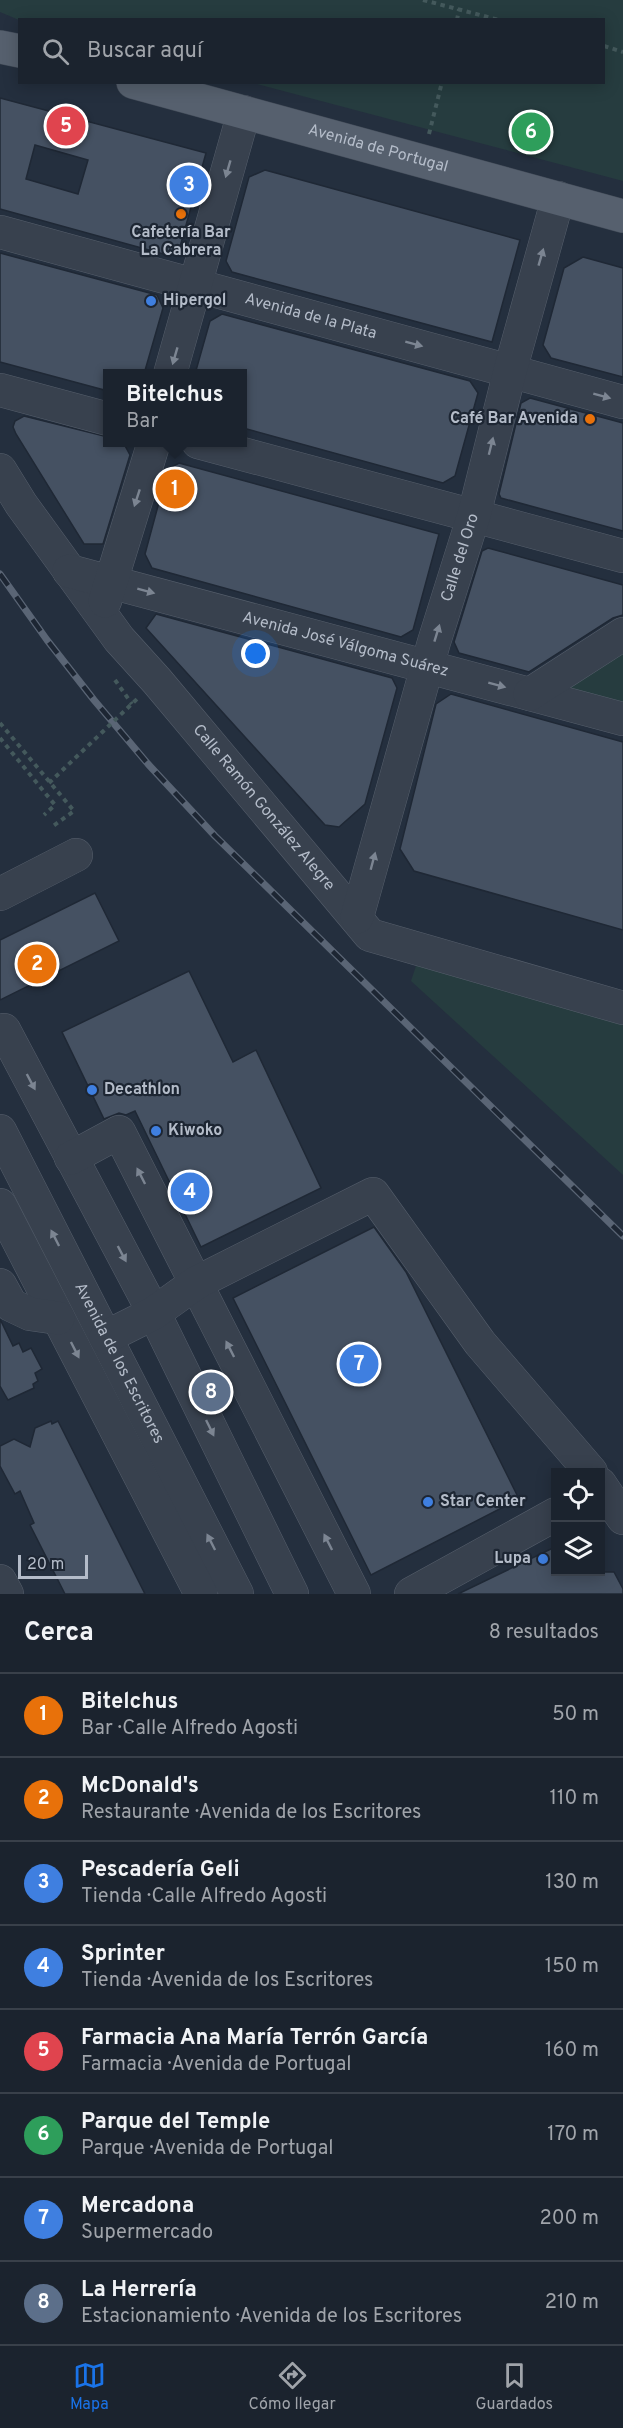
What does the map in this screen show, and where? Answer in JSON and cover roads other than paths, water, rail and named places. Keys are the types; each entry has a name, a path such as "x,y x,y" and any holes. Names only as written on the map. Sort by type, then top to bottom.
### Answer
{"main road":[{"name":"Avenida de Portugal","path":"140,84 623,216"}],"street":[{"path":"171,369 244,112"},
{"name":"Calle del Oro","path":"357,917 427,666 474,515 510,371 558,198"},
{"name":"Avenida de la Plata","path":"0,232 623,402"},
{"path":"0,390 103,418"},
{"path":"101,616 152,447"},
{"path":"217,447 623,556"},
{"name":"Calle Ramón González Alegre","path":"0,470 21,504 101,616 370,935 623,1008"},
{"name":"Avenida José Válgoma Suárez","path":"69,571 623,719"},
{"path":"530,694 623,634"},
{"path":"0,894 76,855"},
{"path":"4,1030 154,1313 292,1594"},
{"name":"Avenida de los Escritores","path":"0,1131 237,1594"},
{"path":"71,1158 120,1132 354,1594"},
{"path":"106,1336 154,1313 196,1283 373,1194 480,1343 586,1468"},
{"name":"Avenida de los Escritores","path":"0,1205 201,1594"},
{"path":"0,1285 11,1305 30,1314 58,1317"},
{"path":"605,1492 623,1518"},
{"path":"411,1594 551,1516"},
{"path":"0,1581 7,1594"}],"railway":[{"path":"0,574 94,700 148,764 215,836 623,1236"}],"place":[{"name":"Farmacia Ana María Terrón García","path":"66,126"},
{"name":"Parque del Temple","path":"531,132"},
{"name":"Pescadería Geli","path":"189,185"},
{"name":"Cafetería Bar La Cabrera","path":"181,214"},
{"name":"Hipergol","path":"151,301"},
{"name":"Café Bar Avenida","path":"590,419"},
{"name":"Bitelchus","path":"175,489"},
{"name":"McDonald's","path":"37,964"},
{"name":"Decathlon","path":"92,1090"},
{"name":"Kiwoko","path":"156,1131"},
{"name":"Sprinter","path":"190,1192"},
{"name":"Mercadona","path":"359,1364"},
{"name":"La Herrería","path":"211,1392"},
{"name":"Star Center","path":"428,1502"},
{"name":"Lupa","path":"543,1559"}]}
